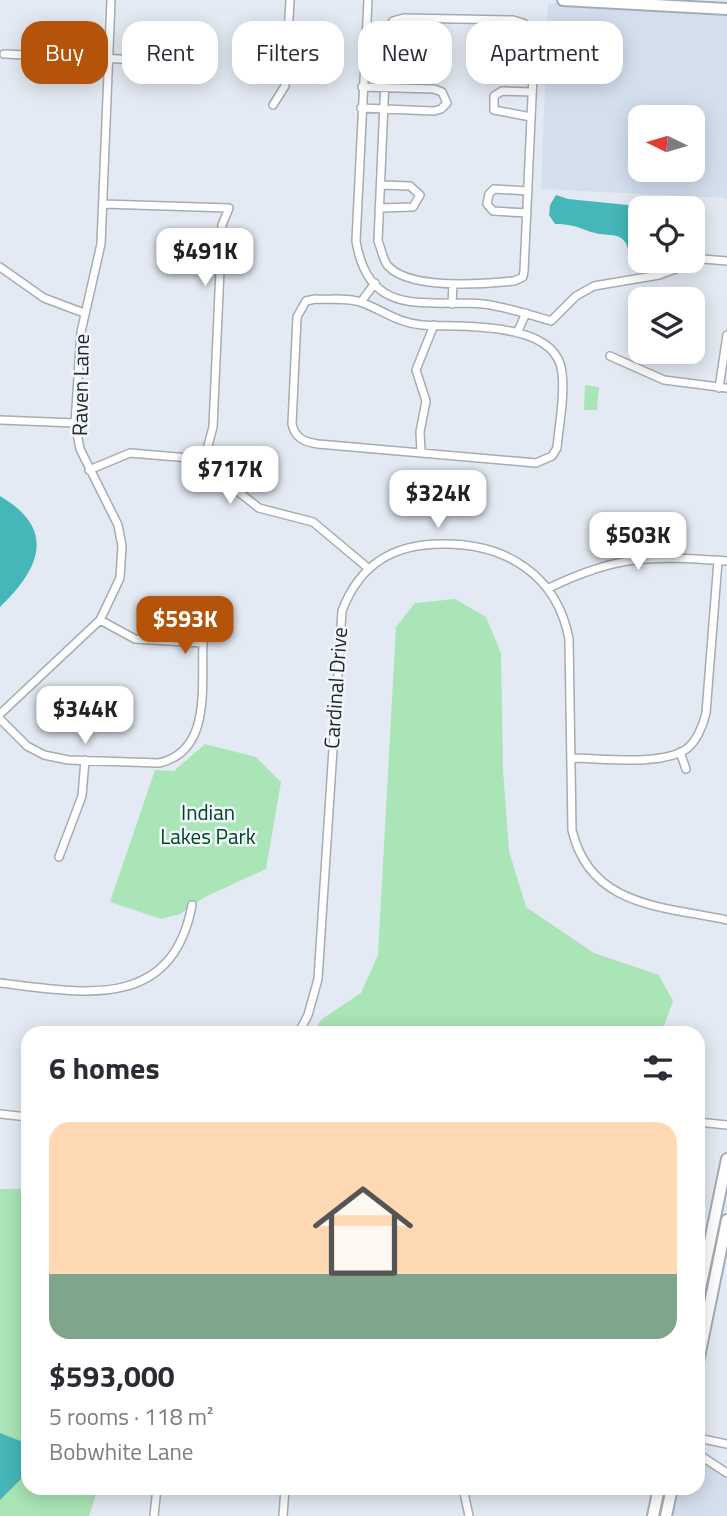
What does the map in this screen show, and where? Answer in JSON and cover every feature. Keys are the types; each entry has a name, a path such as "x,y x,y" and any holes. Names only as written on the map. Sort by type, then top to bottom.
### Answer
{"main road":[{"path":"563,0 666,3 727,9"},
{"path":"705,1265 727,1159"},
{"path":"705,1328 727,1220"},
{"path":"653,1516 658,1495"},
{"path":"666,1516 670,1495"}],"street":[{"name":"Raven Lane","path":"108,44 111,0"},
{"path":"273,105 285,86 290,0"},
{"path":"368,0 356,241 365,270 375,283 401,301 418,304 483,304 551,321 576,296 594,286 659,275 698,260 727,261"},
{"path":"404,18 513,20 523,23 535,32 523,277 506,282 430,284 406,278 388,265 378,241 384,88 387,33 393,21 404,18"},
{"path":"4,54 21,55"},
{"name":"Raven Lane","path":"0,717 100,620 120,578 122,546 112,510 80,449 75,423 84,313 99,265 106,84"},
{"path":"361,108 434,111 447,103 442,92 434,89 362,87"},
{"path":"531,117 500,113 494,110 491,102 494,96 502,91 532,92"},
{"path":"379,208 413,207 420,195 410,186 381,185"},
{"path":"527,213 493,211 487,204 489,194 494,190 528,191"},
{"path":"103,204 229,208 222,225 213,427 203,464"},
{"path":"0,267 44,298 84,313"},
{"path":"361,302 375,283"},
{"path":"452,304 453,284"},
{"path":"315,299 361,302 403,322 434,325 471,324 517,332 551,351 563,372 557,448 552,457 536,463 309,443 294,433 299,309 306,301 315,299"},
{"path":"517,332 526,313"},
{"path":"421,451 420,432 426,401 415,370 434,325"},
{"path":"611,356 654,377 680,384 723,388 727,335"},
{"path":"0,420 75,423"},
{"path":"89,470 131,453 180,456 203,464 252,505 303,518 324,529 368,568"},
{"name":"Cardinal Drive","path":"302,1026 313,1001 318,971 340,627 348,595 368,568 389,554 413,545 470,544 516,559 549,588 560,609 569,639 572,830 578,850 591,874 629,899 727,920"},
{"path":"549,588 583,571 618,561 663,556 727,561"},
{"path":"571,758 657,759 687,749 699,733 706,713 718,561"},
{"path":"0,717 35,752 59,759 170,760 188,748 200,723 203,643 135,639 100,620"},
{"path":"680,752 686,769"},
{"path":"59,857 82,796 85,760"},
{"path":"0,983 94,992 119,990 141,982 158,973 178,948 192,905"},
{"path":"0,1114 21,1116"},
{"path":"705,1123 727,1125"},
{"path":"705,1439 727,1444"},
{"path":"705,1459 727,1473"},
{"path":"155,1516 156,1495"},
{"path":"283,1516 284,1495"},
{"path":"464,1495 469,1516"}],"shaded area":[{"path":"548,3 727,14 727,200 541,189 545,84 623,84 623,21 547,21"},
{"path":"705,1462 727,1476 727,1516 670,1516 674,1495 705,1495"}],"green space":[{"path":"585,385 599,387 597,410 584,410"},
{"path":"455,599 486,617 501,653 503,769 509,851 526,907 594,953 659,975 673,1001 664,1026 317,1026 322,1019 361,993 378,955 396,627 415,603"},
{"name":"Indian Lakes Park","path":"205,744 256,757 281,782 266,869 205,897 180,914 161,919 110,902 155,770 174,771"},
{"path":"0,1189 21,1189 21,1495 96,1495 89,1516 0,1516"}],"water":[{"path":"556,195 568,199 628,205 628,249 623,239 618,236 555,224 549,215 550,205"},
{"path":"0,496 30,522 36,536 36,550 33,564 25,578 0,607"},
{"path":"0,1433 21,1441 21,1479 0,1500"}]}
